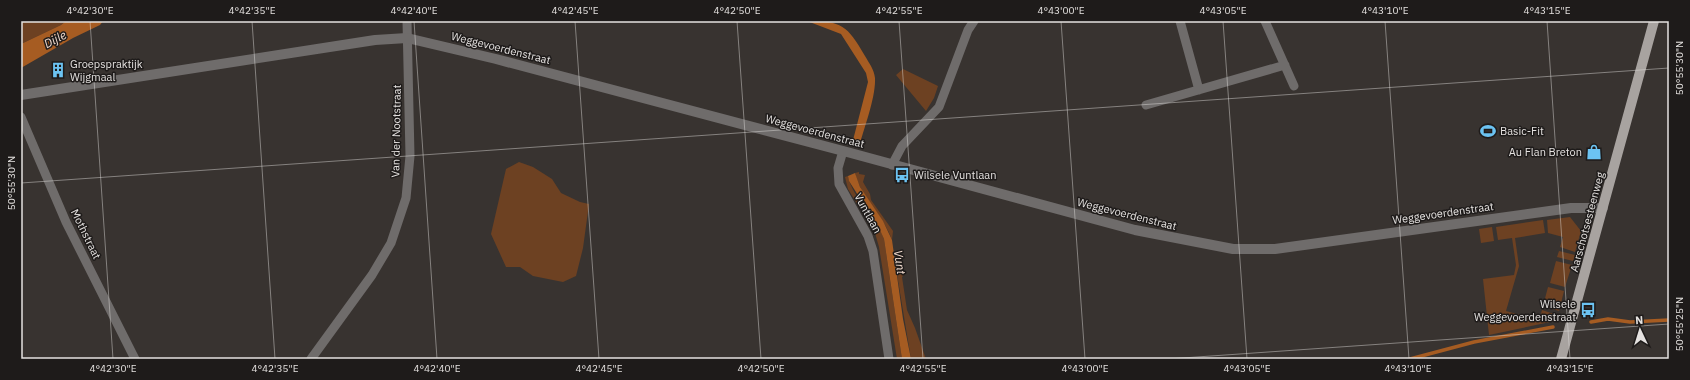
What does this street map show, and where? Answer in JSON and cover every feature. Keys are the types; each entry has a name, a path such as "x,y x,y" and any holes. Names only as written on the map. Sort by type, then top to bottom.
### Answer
{"main road":[{"name":"Aarschotsesteenweg","path":"1561,359 1654,21"}],"street":[{"name":"Van der Nootstraat","path":"311,359 372,274 391,243 406,198 410,156 407,21"},
{"path":"892,164 902,146 939,107 968,30 974,21"},
{"path":"1180,21 1199,90"},
{"path":"1265,21 1294,86"},
{"name":"Weggevoerdenstraat","path":"21,95 375,40 408,38 496,58 1135,230 1233,249 1274,249 1571,208 1603,208"},
{"path":"1146,105 1285,65"},
{"name":"Mothstraat","path":"21,117 66,222 135,359"},
{"name":"Vuntlaan","path":"845,151 838,168 838,180 845,197 868,236 873,251 889,359"}],"shaded area":[{"path":"21,21 66,21 61,25 21,44"},
{"path":"903,69 938,86 934,98 926,111 896,75"},
{"path":"519,162 533,167 552,179 561,193 580,202 589,204 583,248 576,276 563,282 533,276 520,267 506,267 491,234 506,169"},
{"path":"859,172 859,174 865,175 863,182 870,194 871,200 893,231 892,240 884,223 862,191 855,173"},
{"path":"848,176 855,193 876,223 884,239 902,359 897,359 879,247 875,233 848,189 845,177"},
{"path":"1570,217 1581,231 1575,252 1560,247 1563,237 1548,233 1547,220"},
{"path":"1543,220 1545,233 1515,238 1519,266 1506,311 1535,319 1540,317 1542,310 1557,315 1555,321 1489,335 1483,279 1514,275 1516,265 1512,238 1498,240 1496,227"},
{"path":"1492,227 1494,241 1481,243 1479,229"},
{"path":"1559,251 1575,255 1573,261 1557,257"},
{"path":"1556,261 1572,265 1565,287 1550,283"},
{"path":"895,262 905,274 902,277 907,310 926,359 911,359"},
{"path":"1548,287 1564,291 1559,311 1543,306"}],"water":[{"name":"Dijle","path":"66,21 103,21 100,25 73,38 21,68 21,44 61,25"},
{"path":"807,21 828,22 836,24 848,31 859,46 872,69 875,78 874,94 859,147 852,144 868,82 866,73 841,34"},
{"path":"855,173 860,187 883,221 892,240 903,319 911,359 902,359 884,239 880,230 849,181 848,176"}],"waterway":[{"path":"1591,322 1608,319 1630,322 1669,320"},
{"path":"1410,359 1474,342 1553,327"}],"place":[{"name":"Groepspraktijk Wijgmaal","path":"58,70"},
{"name":"Basic-Fit","path":"1488,131"},
{"name":"Au Flan Breton","path":"1594,152"},
{"name":"Wilsele Vuntlaan","path":"902,175"},
{"name":"Wilsele Weggevoerdenstraat","path":"1588,310"}],"water label":[{"name":"Vunt","path":"900,262"}]}
